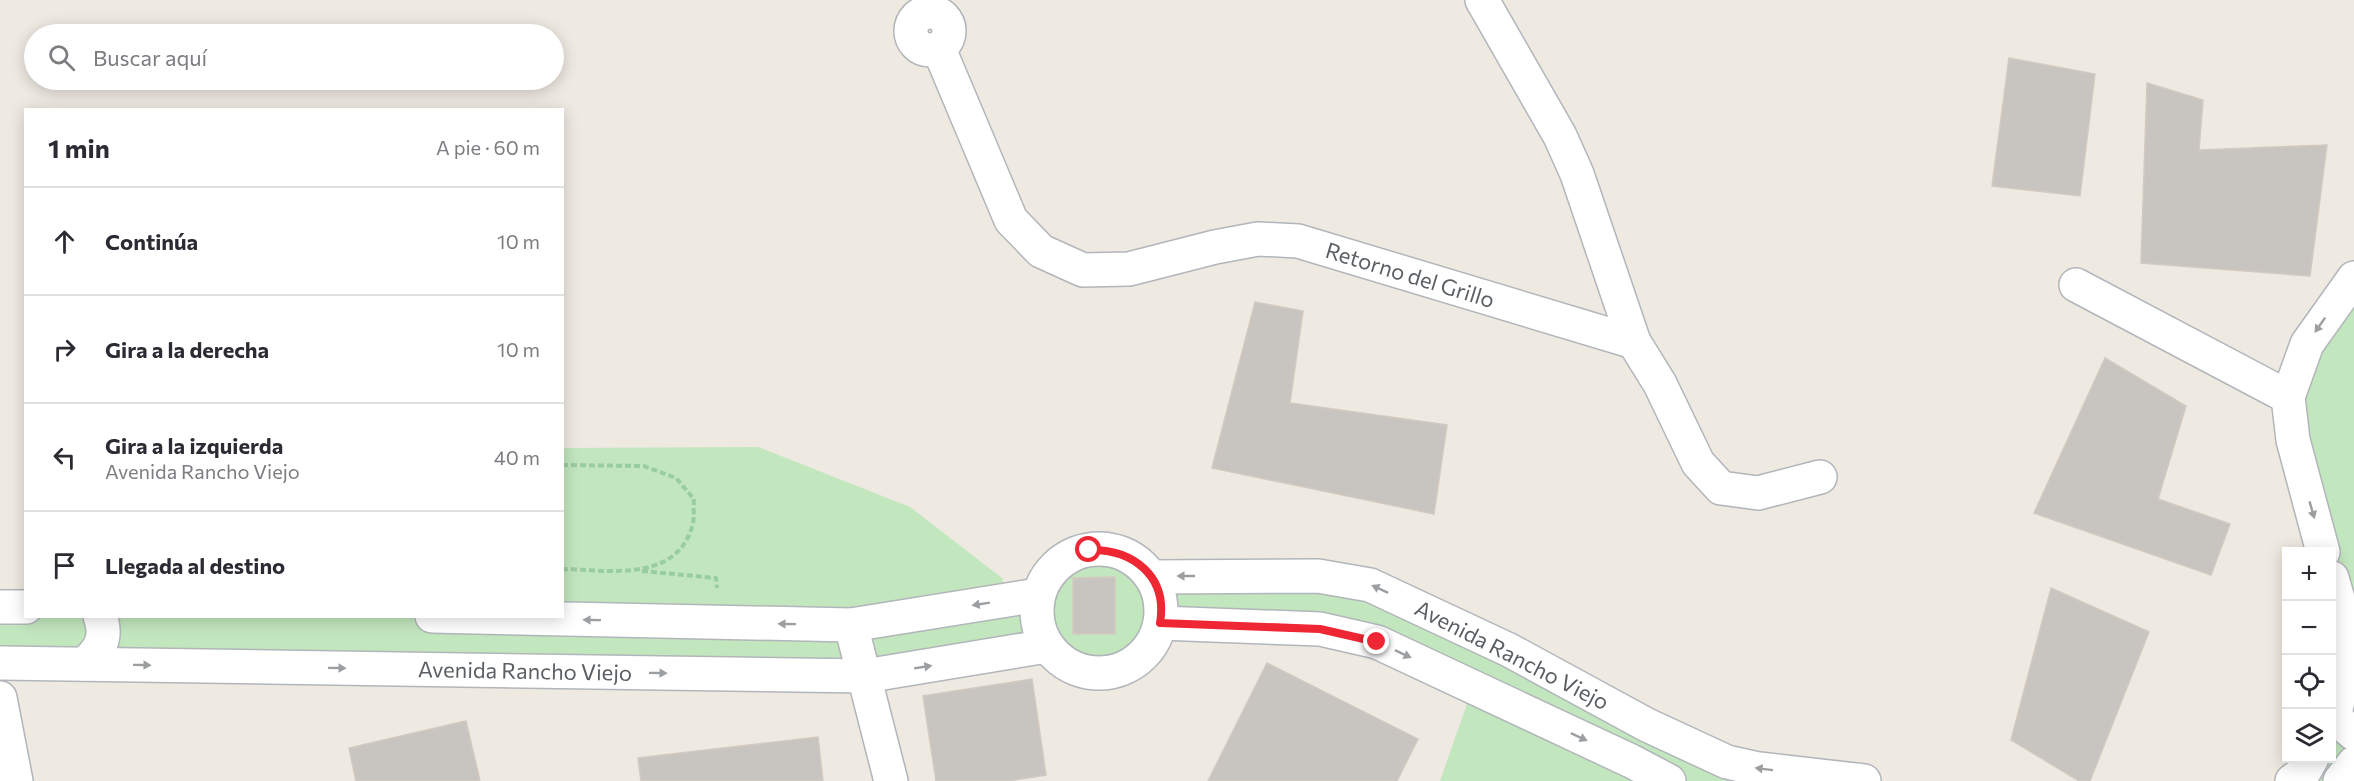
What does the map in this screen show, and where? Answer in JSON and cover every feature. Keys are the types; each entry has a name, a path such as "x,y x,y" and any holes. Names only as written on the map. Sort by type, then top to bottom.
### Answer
{"street":[{"path":"1482,0 1560,136 1577,174 1634,342 1660,384 1698,463 1721,488 1758,493 1820,477"},
{"name":"Retorno del Grillo","path":"917,7 941,15 948,22 950,33 947,42 939,49 1011,220 1041,251 1083,270 1129,269 1215,247 1258,239 1298,241 1634,342"},
{"path":"2322,547 2294,440 2288,397 2307,345 2354,278"},
{"path":"2076,285 2288,397"},
{"path":"1107,549 1124,554 1140,563 1151,577 1159,593 1162,610 1153,644 1142,658 1126,668 1110,673 1091,674 1074,669 1059,659 1047,646 1039,630 1036,613 1038,595 1046,579 1057,565 1072,555 1089,550 1107,549"},
{"name":"Avenida Rancho Viejo","path":"1151,577 1318,576 1370,585 1509,650 1647,725 1727,762 1759,769 1864,781"},
{"path":"2336,594 2344,620 2346,670 2340,725"},
{"path":"514,618 851,625 1038,595"},
{"path":"0,607 24,607"},
{"path":"84,664 98,653 103,626 101,618"},
{"name":"Avenida Rancho Viejo","path":"1160,623 1320,629 1377,642 1669,781"},
{"path":"851,625 866,676 891,781"},
{"name":"Avenida Rancho Viejo","path":"0,663 866,676 1047,646"},
{"path":"0,698 16,781"},
{"path":"1631,761 1647,725"},
{"path":"2340,781 2354,763"}],"path":[{"path":"564,465 644,466 676,478 694,499 693,525 684,545 661,564 638,571"},
{"path":"564,569 638,571 716,578 719,623"}],"green space":[{"path":"2354,278 2354,781 2292,781 2308,763 2336,763 2336,709 2346,670 2336,627 2336,547 2318,547 2293,440 2307,344"},
{"path":"758,447 910,507 1002,578 1008,600 1038,595 1048,577 1061,564 1075,554 1089,550 1105,549 1121,554 1137,563 1152,577 1318,576 1647,725 1864,781 1440,781 1473,687 1377,642 1160,623 1153,643 1141,658 1128,668 1101,674 1072,666 1047,646 865,676 0,663 0,607 24,615 24,618 564,618 564,448"}],"building":[{"path":"2009,58 2095,74 2080,196 1992,186"},
{"path":"2147,83 2203,100 2199,150 2327,145 2310,276 2141,263"},
{"path":"1255,302 1303,311 1290,403 1447,425 1434,514 1212,468"},
{"path":"2105,358 2186,406 2158,499 2230,524 2211,575 2034,513"},
{"path":"1115,577 1115,634 1073,634 1073,578"},
{"path":"2051,588 2149,632 2090,781 2079,781 2011,740"},
{"path":"1267,663 1418,739 1397,781 1208,781"},
{"path":"1032,679 1046,775 1008,781 936,781 923,696"},
{"path":"466,721 480,781 356,781 349,748"},
{"path":"818,737 823,781 641,781 638,758"}],"route":[{"path":"1089,550 1107,549 1124,554 1140,563 1151,577 1159,593 1162,610 1160,623 1320,629 1377,642"}]}
